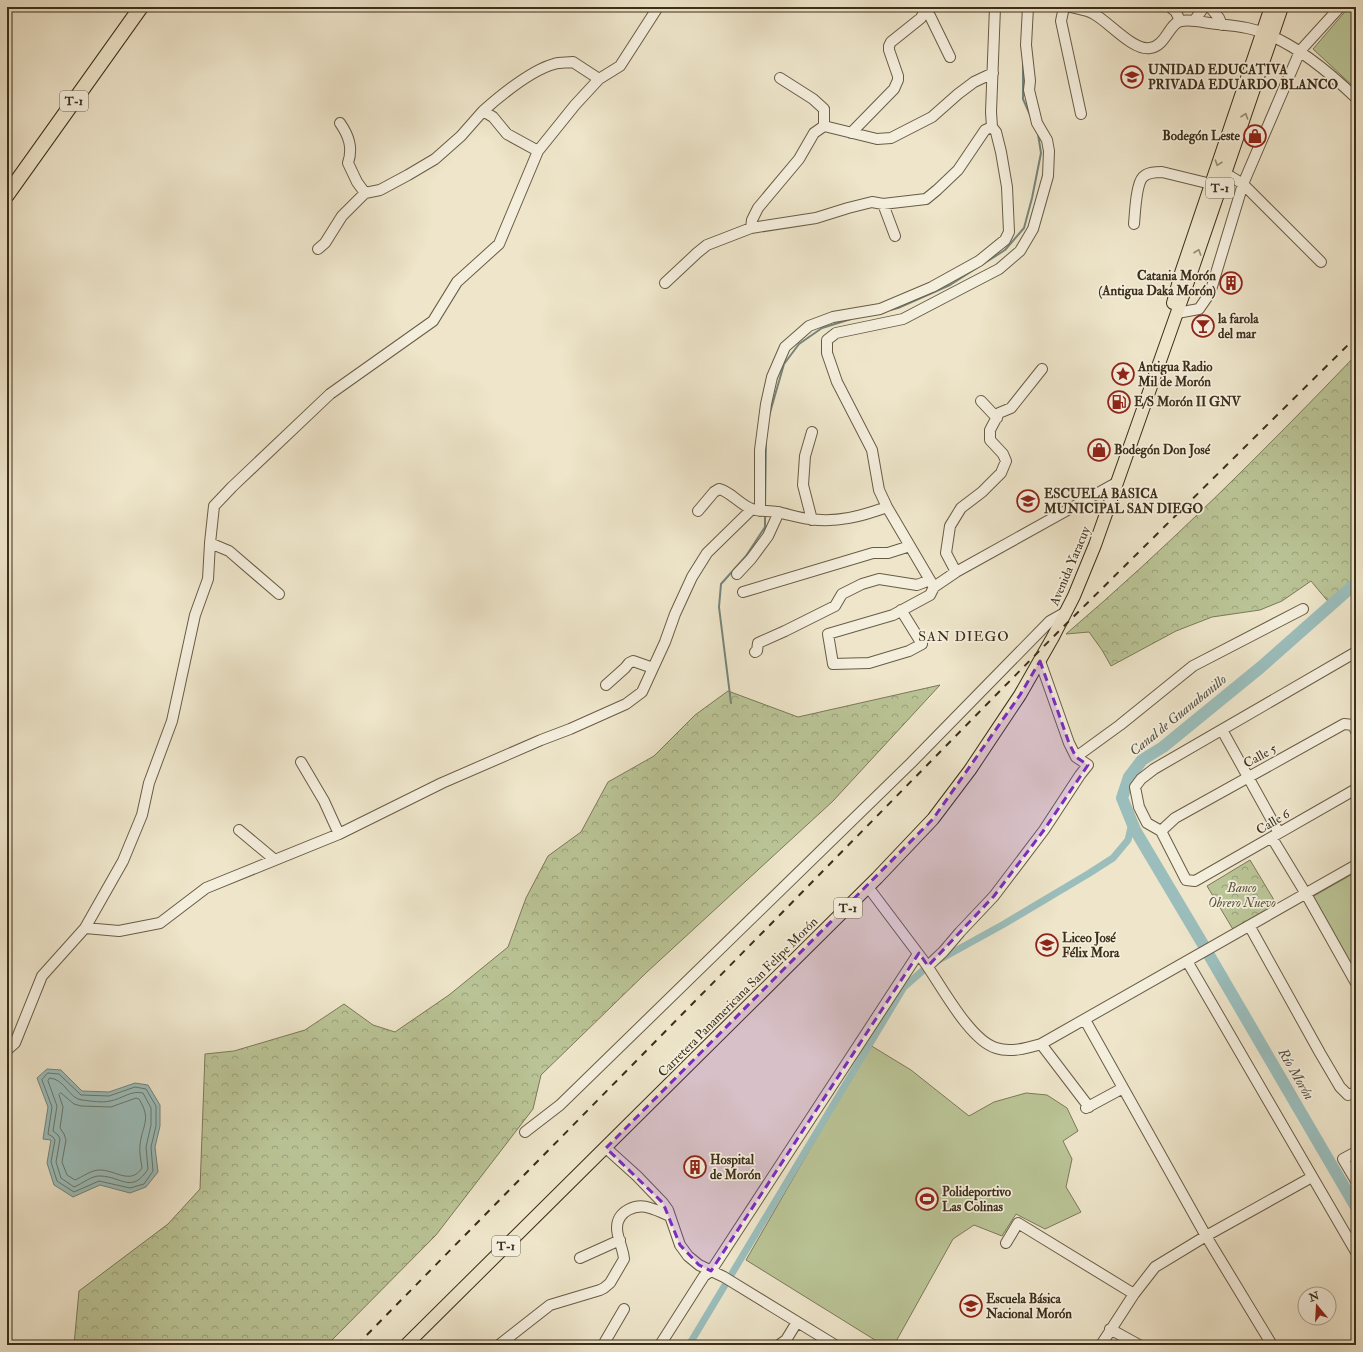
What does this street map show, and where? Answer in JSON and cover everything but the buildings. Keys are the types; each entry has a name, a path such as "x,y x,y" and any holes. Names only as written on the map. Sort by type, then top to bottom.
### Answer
{"highway":[{"name":"T-1","path":"7,179 130,7"},
{"name":"T-1","path":"7,195 141,7"}],"main road":[{"name":"T-1","path":"1157,368 1225,173 1268,35 1272,7"},
{"name":"T-1","path":"1157,368 1181,273 1211,184 1268,35 1282,7"},
{"name":"Avenida Yaracuy","path":"1053,637 1074,596 1095,545 1157,368"},
{"name":"Carretera Panamericana San Felipe Morón","path":"406,1345 868,887 933,819 970,770 1020,695 1053,637"}],"street":[{"path":"7,1050 15,1043 42,976 85,928 123,861 142,815 148,783 172,721 195,616 208,579 214,506 232,486 330,394 433,321 457,282 499,244 538,151 575,105 599,79 620,66 658,7"},
{"path":"85,928 119,931 160,923 206,888 339,834 442,783 626,704 642,692 692,577 707,553 758,510 760,450 766,404 772,377 785,347 809,326 833,317 880,309 932,287 979,261 1005,240 1009,232 1007,188 1001,152 996,132 992,127 991,112 995,7"},
{"path":"901,610 922,644 909,651 869,663 833,664 828,634 893,614 930,595 932,583 887,507 879,490 872,450 837,382 827,353 827,340 836,333 903,319 999,269 1020,251 1033,229 1048,176 1049,151 1047,140 1037,123 1029,90 1030,81 1026,45 1028,7"},
{"path":"1064,7 1061,21 1081,114"},
{"path":"1071,7 1094,13 1138,47 1150,48 1161,43 1180,21 1194,21 1248,28 1268,35 1300,51 1336,79 1356,98"},
{"path":"1170,7 1176,12 1180,21"},
{"path":"1194,21 1204,7"},
{"path":"1210,7 1219,18 1222,25"},
{"path":"1177,313 1199,309 1210,294 1243,184 1300,51 1340,7"},
{"path":"851,133 894,89 898,76 889,52 889,46 903,32 921,18 925,9"},
{"path":"925,9 930,16 950,57"},
{"path":"318,249 325,244 342,216 365,193 380,190 435,159 461,136 483,111 499,96 536,72 554,64 573,62 599,79"},
{"path":"751,228 752,220 758,208 800,159 814,133 824,126 877,139 890,138 932,117 974,82 993,73"},
{"path":"780,78 812,99 824,109 824,126"},
{"path":"483,111 493,117 507,134 538,151"},
{"path":"340,123 348,134 350,155 348,163 357,182 365,193"},
{"path":"665,283 707,245 751,228 816,218 872,202 883,204 926,200 958,170 985,130 992,127"},
{"path":"1134,224 1140,182 1146,175 1154,172 1162,172 1211,184"},
{"path":"1225,173 1243,184 1321,262"},
{"path":"883,204 895,236"},
{"path":"956,572 946,553 950,526 961,508 982,492 1001,473 1006,461 1003,454 990,440 990,430 999,413 1011,408 1042,369"},
{"path":"981,401 997,418"},
{"path":"812,432 805,456 803,485 812,520"},
{"path":"755,652 757,651 758,643 803,623 835,606 842,594 862,584 879,579 917,585 932,583 956,572 1116,483"},
{"path":"698,512 714,492 719,489 724,490 738,501 758,510 777,512 812,520 833,521 863,516 887,507"},
{"path":"737,574 751,559 768,536 777,512"},
{"path":"210,543 229,551 279,594"},
{"path":"743,592 873,553 888,553 910,546"},
{"path":"1076,757 1120,725 1194,666 1304,609"},
{"path":"525,1132 560,1105 911,763 1050,621 1066,612"},
{"path":"1161,831 1147,823 1139,807 1135,787 1141,779 1356,652"},
{"path":"606,685 625,668 628,663 633,661 653,668"},
{"path":"928,966 944,952 960,932 994,896 1044,830 1088,765 1076,757 1069,743 1040,661"},
{"name":"Calle 5","path":"1161,831 1175,818 1344,724 1353,725 1356,731"},
{"path":"1222,730 1248,777 1275,835 1306,894 1356,984"},
{"path":"301,762 324,801 339,834"},
{"name":"Calle 6","path":"1161,831 1186,880 1196,881 1356,789"},
{"path":"239,830 275,860"},
{"path":"868,887 928,966 967,1024 982,1040 996,1048 1012,1050 1041,1044 1250,927 1356,865"},
{"path":"1250,927 1340,1087 1348,1095 1356,1092"},
{"path":"660,1345 704,1276 711,1271 918,954"},
{"path":"1187,961 1356,1252"},
{"path":"1085,1020 1206,1236 1272,1345"},
{"path":"1041,1044 1088,1108 1123,1088"},
{"path":"606,1148 637,1176 668,1210 680,1245 688,1256 699,1265 724,1277 834,1345"},
{"path":"1356,1152 1344,1159 1356,1181"},
{"path":"1101,1345 1110,1328 1155,1267 1206,1236 1312,1177"},
{"path":"499,1345 550,1304 600,1290 610,1283 624,1259 617,1228 619,1218 627,1210 640,1206 648,1207 670,1216"},
{"path":"1006,1243 1018,1223 1134,1294"},
{"path":"580,1258 620,1240"},
{"path":"603,1345 624,1309"},
{"path":"779,1345 786,1340 797,1322"},
{"path":"1110,1328 1139,1345"}],"highlighted area":[{"path":"1040,661 1069,743 1076,757 1088,765 1044,830 994,896 928,966 919,953 711,1271 699,1265 680,1245 663,1203 606,1148 933,819 1020,695"}],"green space":[{"path":"1349,7 1356,7 1356,89 1313,49"},
{"path":"1356,355 1356,583 1331,605 1311,581 1282,601 1260,610 1212,617 1176,631 1111,666 1089,632 1066,634 1178,533 1286,427"},
{"path":"940,685 833,801 647,972 541,1075 533,1109 436,1235 327,1345 74,1345 79,1291 168,1224 200,1189 205,1054 234,1051 305,1030 344,1004 373,1025 395,1032 449,995 508,947 526,898 548,856 581,832 608,782 654,756 695,715 728,691 798,717"},
{"name":"Banco Obrero Nuevo","path":"1250,860 1277,905 1234,931 1207,886"},
{"path":"1356,872 1356,973 1312,897"},
{"name":"Polideportivo Las Colinas","path":"870,1045 911,1070 969,1116 994,1102 1026,1093 1047,1095 1067,1108 1078,1131 1063,1141 1072,1159 1066,1187 1081,1212 1045,1229 1016,1214 1002,1236 974,1225 953,1239 894,1345 883,1345 746,1260"}],"water":[{"path":"47,1069 61,1070 82,1091 109,1092 135,1083 148,1085 160,1105 160,1126 155,1147 158,1172 146,1187 130,1193 100,1185 73,1197 54,1185 47,1163 51,1140 43,1139 48,1107 37,1078"}],"waterway":[{"path":"1023,63 1023,99 1031,117"},
{"path":"890,310 898,308 950,285 1005,250 1024,228 1041,153 1038,134"},
{"path":"769,416 784,364 799,344 822,328 851,319"},
{"path":"765,508 766,438"},
{"path":"731,703 719,607 721,584 746,556 765,527 765,514"},
{"name":"Canal de Guanabanillo","path":"1204,946 1135,830 1122,798 1129,777 1142,760 1163,747 1261,667 1356,583"},
{"path":"689,1345 904,987 928,966 1004,924 1113,858 1128,840 1132,823"},
{"name":"Río Morón","path":"1209,955 1356,1207"}],"railway":[{"path":"357,1345 1053,637 1356,337"}],"place":[{"name":"UNIDAD EDUCATIVA PRIVADA EDUARDO BLANCO","path":"1132,77"},
{"name":"Bodegón Leste","path":"1255,136"},
{"name":"Catania Morón (Antigua Daka Morón)","path":"1231,283"},
{"name":"la farola del mar","path":"1203,326"},
{"name":"Antigua Radio Mil de Morón","path":"1123,374"},
{"name":"E/S Morón II GNV","path":"1119,402"},
{"name":"Bodegón Don José","path":"1099,450"},
{"name":"ESCUELA BASICA MUNICIPAL SAN DIEGO","path":"1028,501"},
{"name":"Liceo José Félix Mora","path":"1047,945"},
{"name":"Hospital de Morón","path":"695,1167"},
{"name":"Polideportivo Las Colinas","path":"927,1199"},
{"name":"Escuela Básica Nacional Morón","path":"971,1306"}],"district":[{"name":"SAN DIEGO","path":"964,636"}]}
